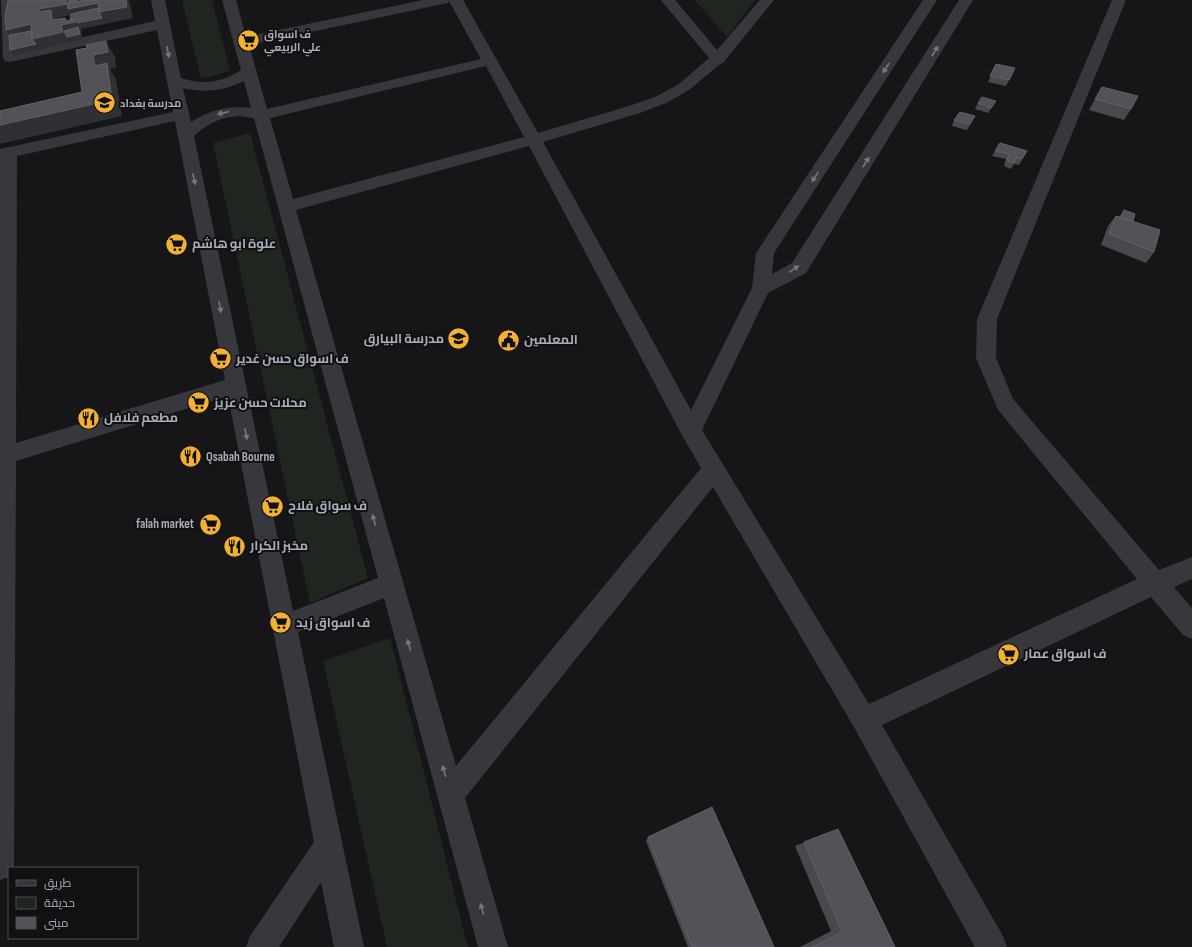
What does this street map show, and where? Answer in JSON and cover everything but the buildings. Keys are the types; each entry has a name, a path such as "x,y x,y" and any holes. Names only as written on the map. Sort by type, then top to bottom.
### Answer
{"street":[{"path":"8,0 10,58 163,24"},
{"path":"158,0 349,947"},
{"path":"229,0 493,947"},
{"path":"241,42 443,0"},
{"path":"456,0 534,140 690,431 864,720 992,947"},
{"path":"668,0 718,60"},
{"path":"287,207 534,140 659,100 682,88 718,60 767,0"},
{"path":"690,431 761,288 765,253 937,12 966,0"},
{"path":"1119,0 987,319 986,358 1005,404 1192,627"},
{"path":"761,288 799,268 937,12"},
{"path":"0,866 5,153 183,125 220,113 248,111 261,115 490,61"},
{"path":"174,81 199,87 213,87 228,84 240,78 249,71"},
{"path":"2,456 236,386"},
{"path":"450,795 713,470"},
{"path":"864,720 1155,583 1192,568"},
{"path":"284,626 392,584"},
{"path":"261,947 328,846"}],"green space":[{"path":"182,0 212,0 230,71 201,79"},
{"path":"695,0 755,0 727,37"},
{"path":"250,133 368,578 310,603 213,143"},
{"path":"390,638 468,947 387,947 323,661"}],"place":[{"name":"ف اسواق علي الربيعي","path":"248,40"},
{"name":"مدرسة بغداد","path":"104,103"},
{"name":"علوة ابو هاشم","path":"177,244"},
{"name":"مدرسة البيارق","path":"459,339"},
{"name":"المعلمين","path":"509,340"},
{"name":"ف اسواق حسن غدير","path":"220,359"},
{"name":"محلات حسن عزيز","path":"198,403"},
{"name":"مطعم فلافل","path":"88,418"},
{"name":"Qsabah Bourne","path":"191,457"},
{"name":"ف سواق فلاح","path":"273,506"},
{"name":"falah market","path":"210,524"},
{"name":"مخبز الكرار","path":"235,546"},
{"name":"ف اسواق زيد","path":"280,623"},
{"name":"ف اسواق عمار","path":"1009,654"}]}
